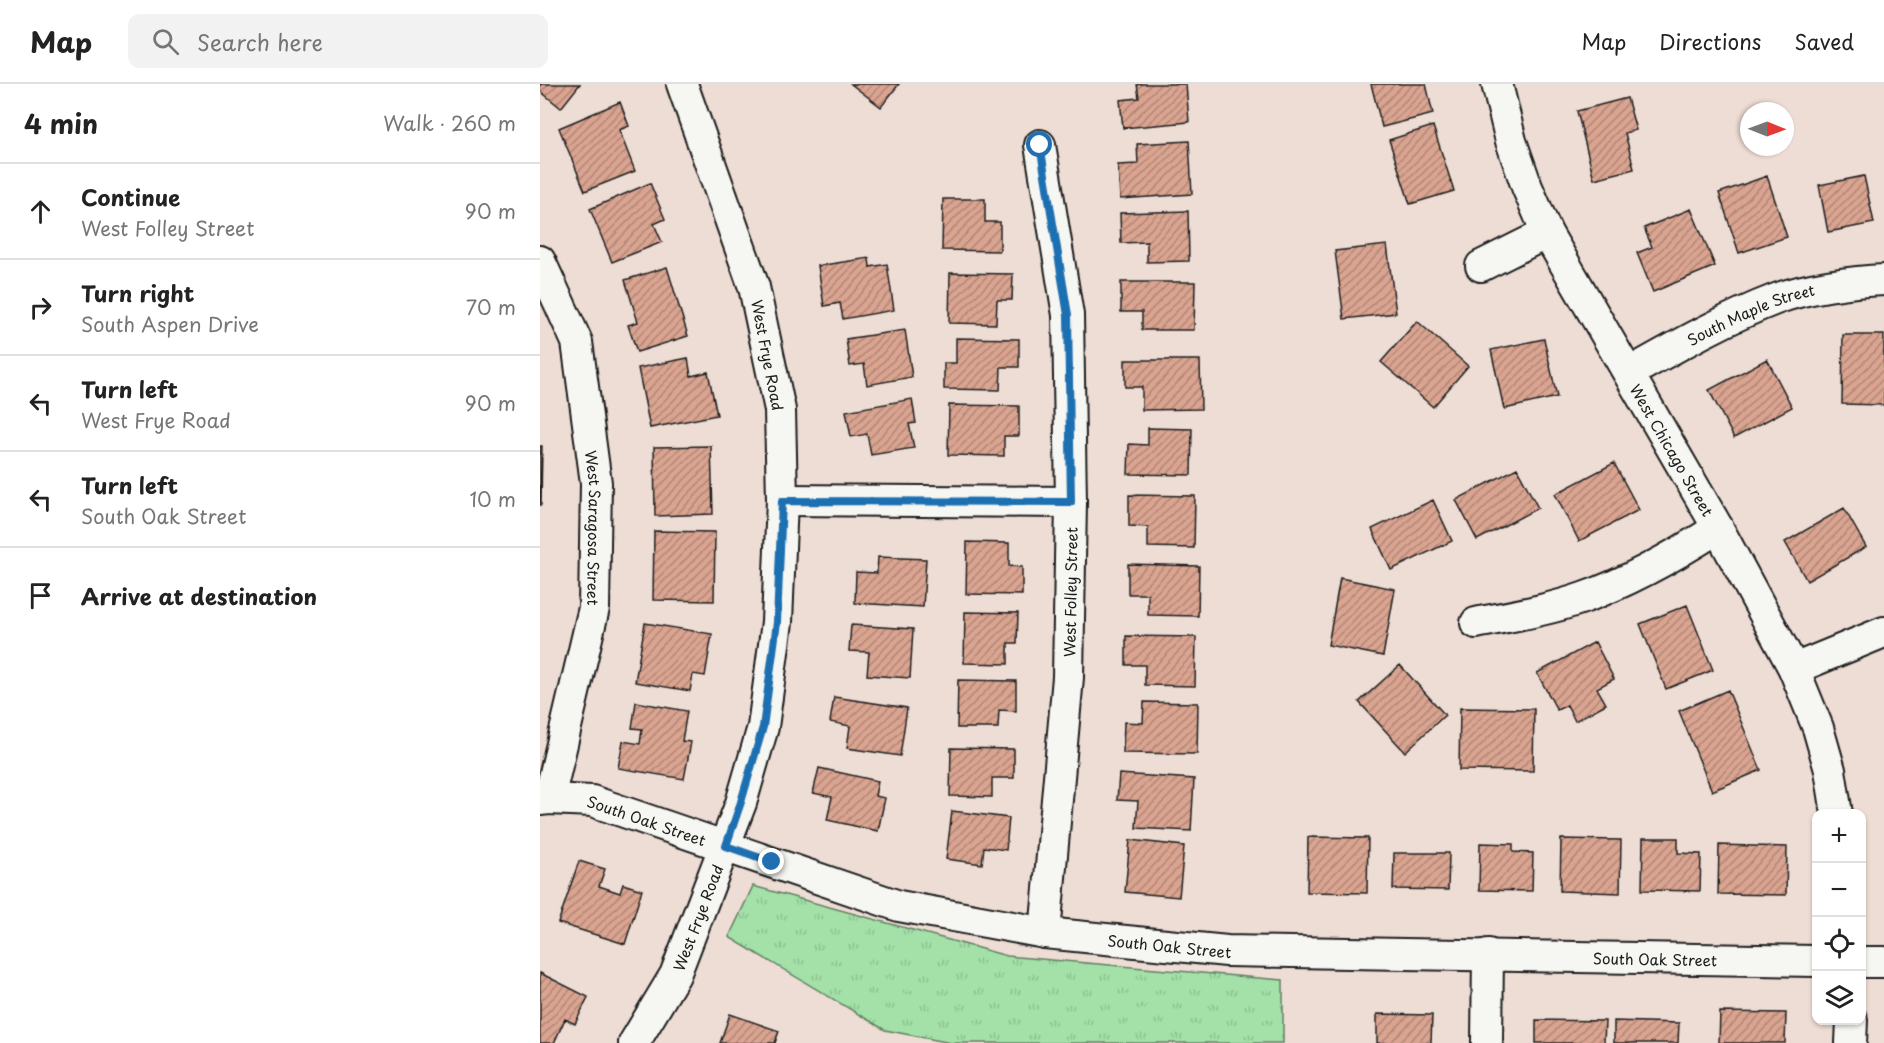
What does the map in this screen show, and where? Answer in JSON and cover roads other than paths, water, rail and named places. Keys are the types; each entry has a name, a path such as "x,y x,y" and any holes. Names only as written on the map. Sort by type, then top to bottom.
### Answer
{"street":[{"name":"West Frye Road","path":"634,1043 675,975 741,802 763,727 777,622 782,501 780,410 754,287 682,84"},
{"name":"West Chicago Street","path":"1497,84 1511,141 1527,187 1547,233 1718,528 1794,669 1818,728 1830,770 1836,809"},
{"name":"West Folley Street","path":"1040,145 1068,315 1071,502 1068,677 1045,933"},
{"path":"1480,266 1547,233"},
{"name":"West Saragosa Street","path":"540,261 577,342 596,483 594,608 544,799"},
{"name":"South Maple Street","path":"1629,373 1705,330 1778,298 1833,286 1884,280"},
{"path":"782,501 1071,502"},
{"path":"1476,623 1584,598 1650,568 1718,528"},
{"path":"1794,669 1884,632"},
{"name":"South Oak Street","path":"544,799 592,801 899,906 1045,933 1227,951 1812,961"},
{"path":"1487,1043 1488,954"},
{"path":"1866,962 1884,962"},
{"path":"1851,1043 1852,1025"}]}
